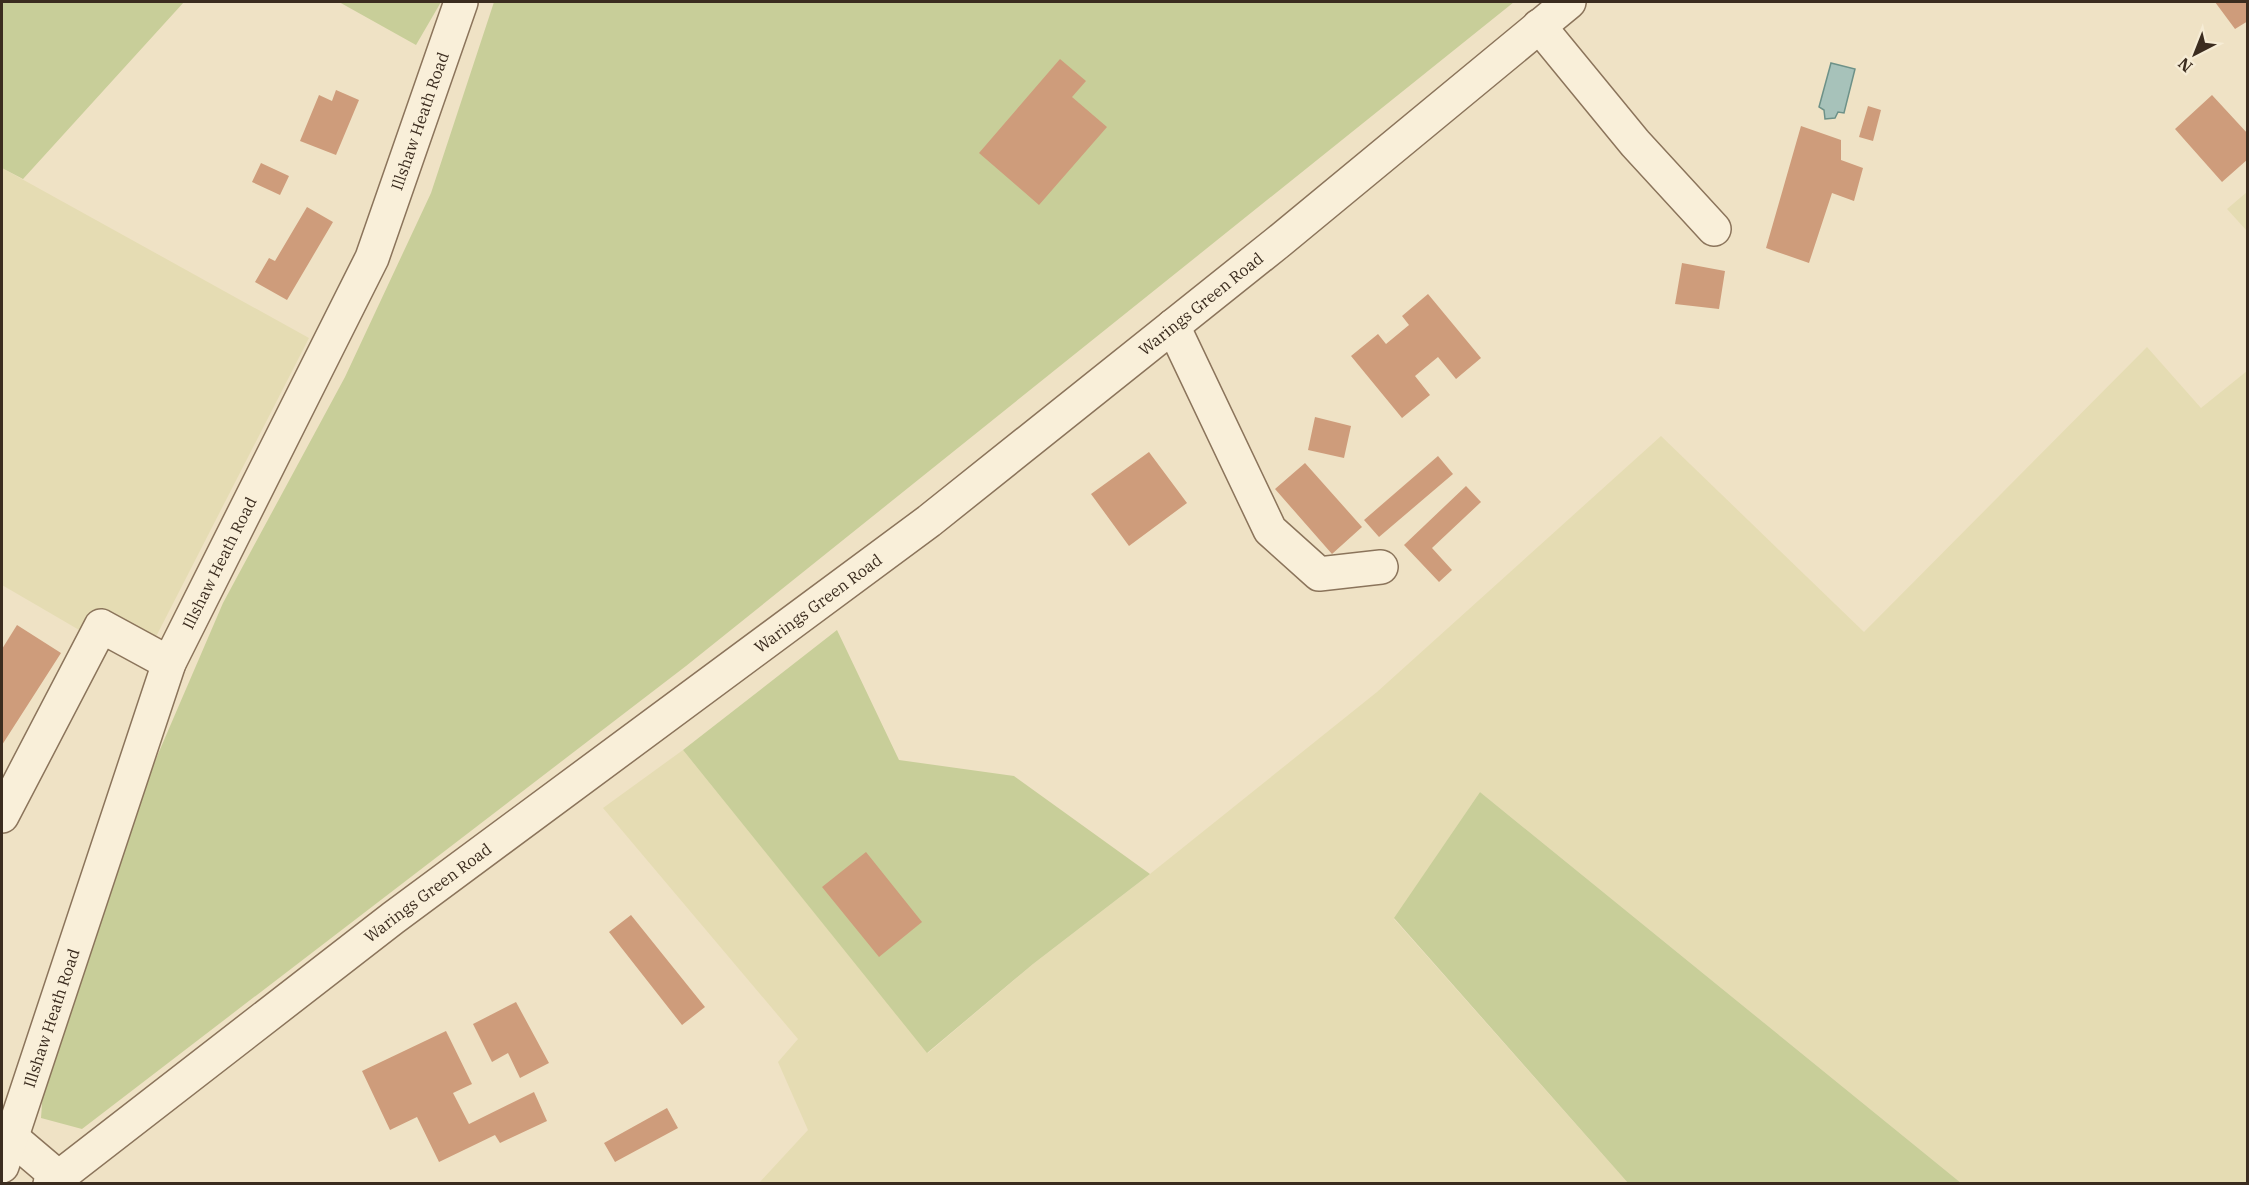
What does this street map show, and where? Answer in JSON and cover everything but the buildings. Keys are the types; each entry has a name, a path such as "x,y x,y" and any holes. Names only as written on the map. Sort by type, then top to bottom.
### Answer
{"street":[{"name":"Illshaw Heath Road","path":"54,1180 6,1152 169,663 372,258 461,2"},
{"name":"Warings Green Road","path":"54,1180 393,918 929,521 1173,326 1569,2"},
{"path":"1539,26 1635,143 1714,229"},
{"path":"1173,326 1270,530 1319,574 1381,567"},
{"path":"2,816 101,626 169,663"}],"shaded area":[{"path":"2,168 309,338 141,666 2,585"},
{"path":"2247,192 2247,231 2227,209"},
{"path":"2147,347 2201,408 2247,371 2247,1183 1961,1183 1480,792 1394,919 1628,1183 759,1183 808,1130 778,1062 798,1039 603,808 683,750 928,1053 1033,964 1150,874 1377,692 1661,436 1864,632"}],"green space":[{"path":"2,2 184,2 23,179 2,168"},
{"path":"339,2 441,2 416,45"},
{"path":"494,2 1514,2 686,666 82,1129 41,1118 44,1076 146,782 223,603 345,377 431,193"},
{"path":"837,630 899,760 1014,776 1150,874 1033,964 927,1053 683,750"},
{"path":"1480,792 1961,1183 1628,1183 1394,918"}],"water":[{"path":"1831,63 1855,69 1844,113 1838,112 1835,118 1825,119 1824,110 1819,107"}]}
